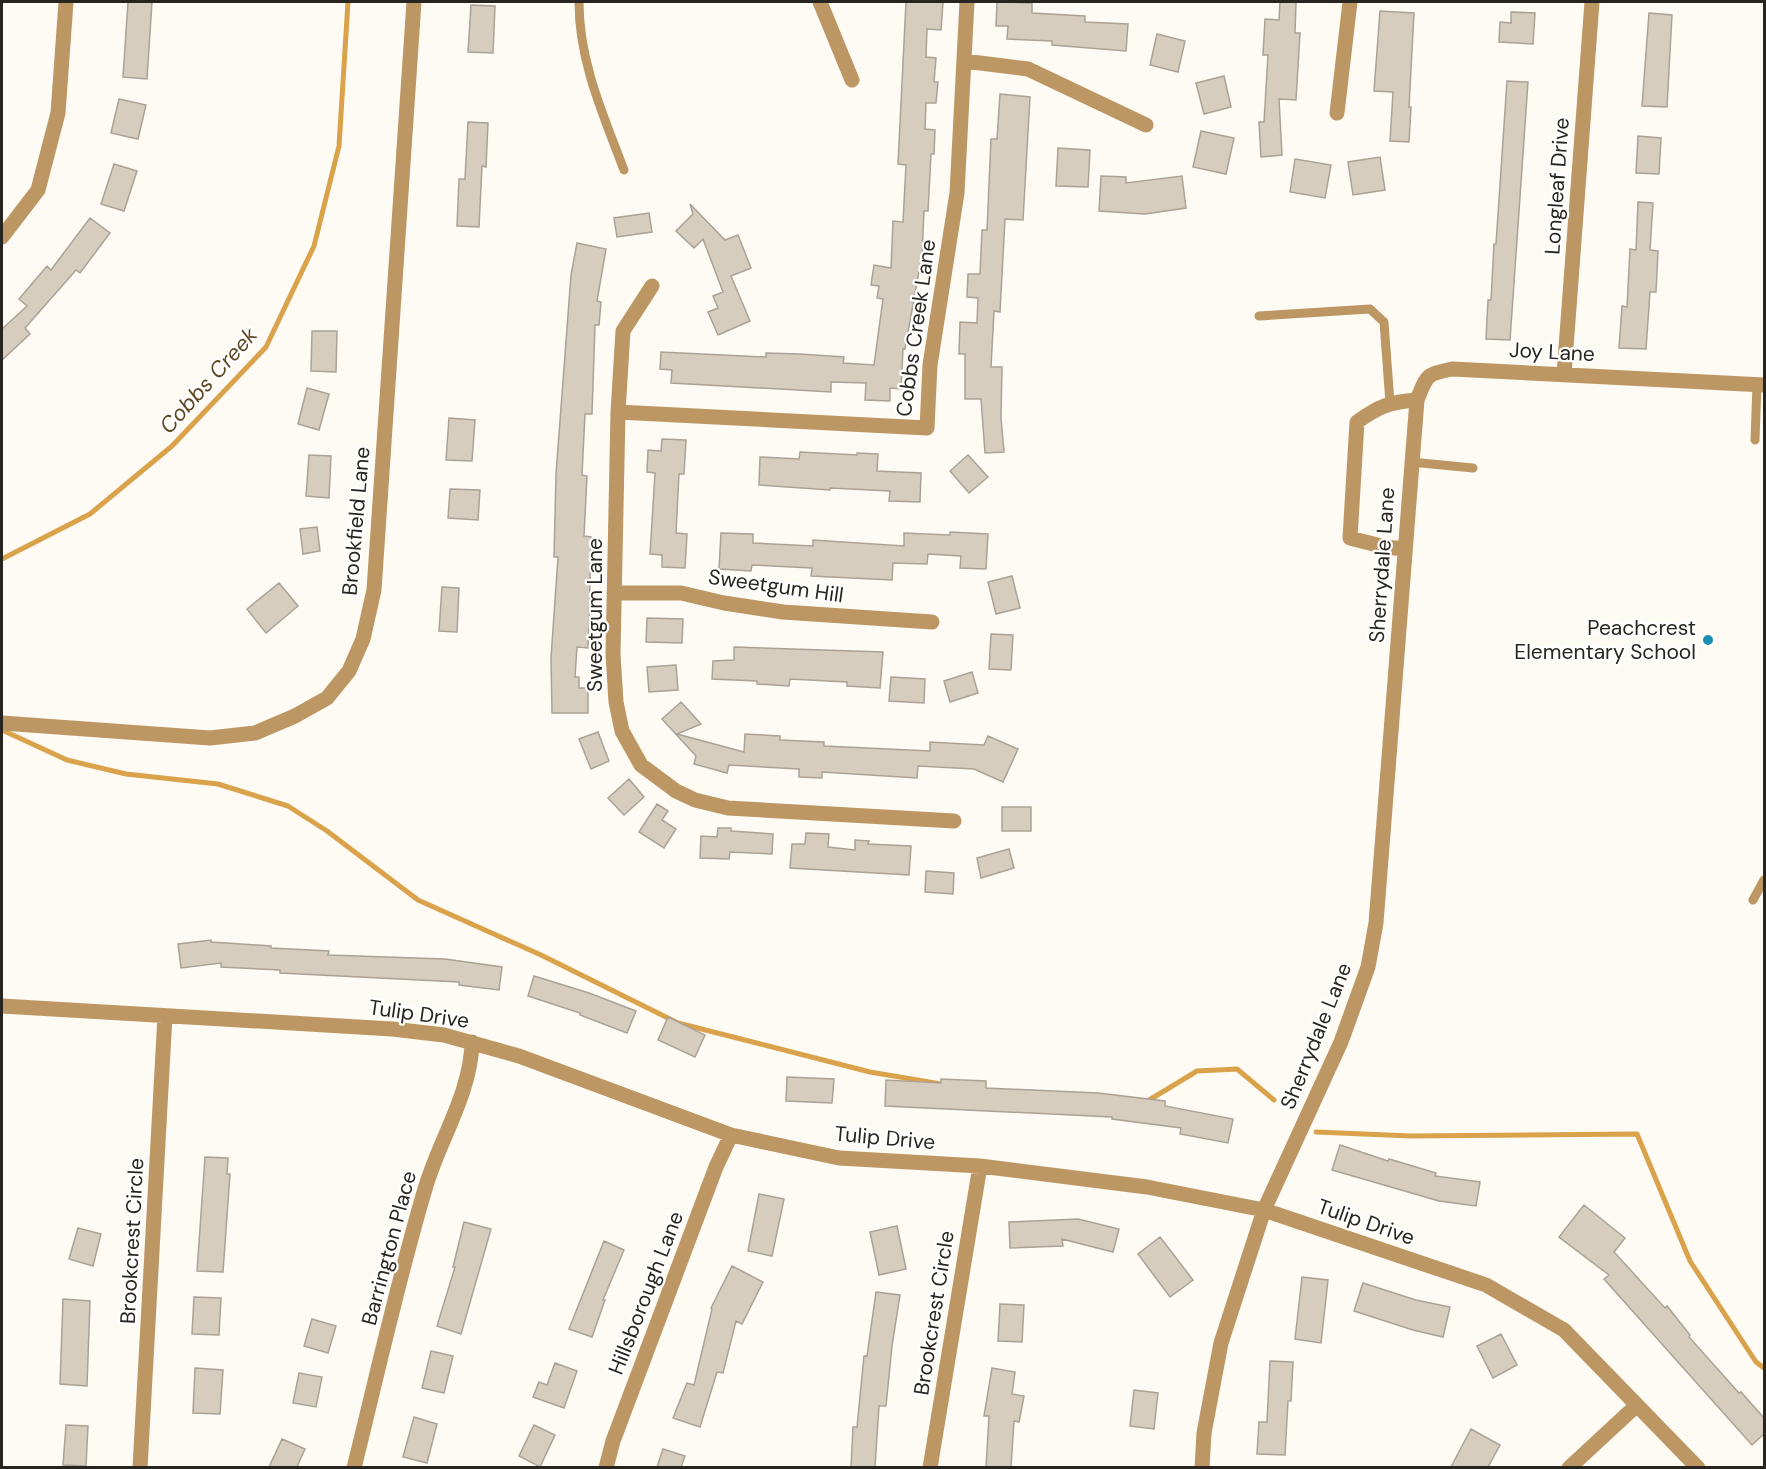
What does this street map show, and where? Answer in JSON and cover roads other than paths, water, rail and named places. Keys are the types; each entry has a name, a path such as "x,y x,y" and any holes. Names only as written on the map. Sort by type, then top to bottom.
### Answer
{"street":[{"path":"2,237 38,190 58,113 66,2"},
{"name":"Brookfield Lane","path":"2,723 210,738 255,733 295,716 327,698 349,671 363,639 374,590 414,2"},
{"path":"820,2 852,80"},
{"name":"Cobbs Creek Lane","path":"618,412 927,428 935,332 957,193 967,2"},
{"path":"1337,113 1350,2"},
{"name":"Longleaf Drive","path":"1564,374 1592,2"},
{"path":"964,61 1028,69 1146,125"},
{"name":"Sweetgum Lane","path":"652,286 623,331 618,412 613,654 616,702 622,731 641,765 676,791 695,800 728,808 954,821"},
{"name":"Joy Lane","path":"1411,462 1417,400 1427,376 1434,372 1452,369 1761,385"},
{"path":"1405,549 1385,547 1350,538 1357,422 1377,408 1390,403 1417,400"},
{"name":"Sherrydale Lane","path":"1202,1467 1204,1433 1221,1343 1264,1210 1341,1042 1368,968 1376,923 1411,462"},
{"name":"Sweetgum Hill","path":"614,593 681,593 724,603 783,612 932,622"},
{"name":"Tulip Drive","path":"2,1006 392,1029 444,1035 519,1056 731,1135 838,1158 980,1166 1147,1187 1264,1210 1486,1285 1564,1330 1698,1467"},
{"name":"Brookcrest Circle","path":"140,1467 165,1016"},
{"name":"Barrington Place","path":"354,1467 425,1187 455,1113 472,1059 472,1042"},
{"name":"Hillsborough Lane","path":"606,1467 613,1441 716,1167 731,1135"},
{"name":"Brookcrest Circle","path":"930,1467 980,1166"},
{"path":"1569,1467 1637,1405"}],"lane":[{"path":"579,2 579,28 585,64 624,170"},
{"path":"1259,316 1370,309 1384,322 1390,403"},
{"path":"1755,440 1761,385"},
{"path":"1411,462 1473,468"},
{"path":"1753,900 1764,880"}],"waterway":[{"name":"Cobbs Creek","path":"2,559 90,514 172,446 266,347 314,246 339,146 348,2"},
{"path":"2,730 67,760 126,774 218,784 288,806 327,831 418,900 541,955 678,1023 870,1072 941,1084"},
{"path":"1146,1102 1197,1071 1237,1069 1274,1100"},
{"path":"1316,1132 1411,1136 1637,1134 1690,1261 1756,1362 1764,1368"}],"place":[{"name":"Peachcrest Elementary School","path":"1708,640"}]}
